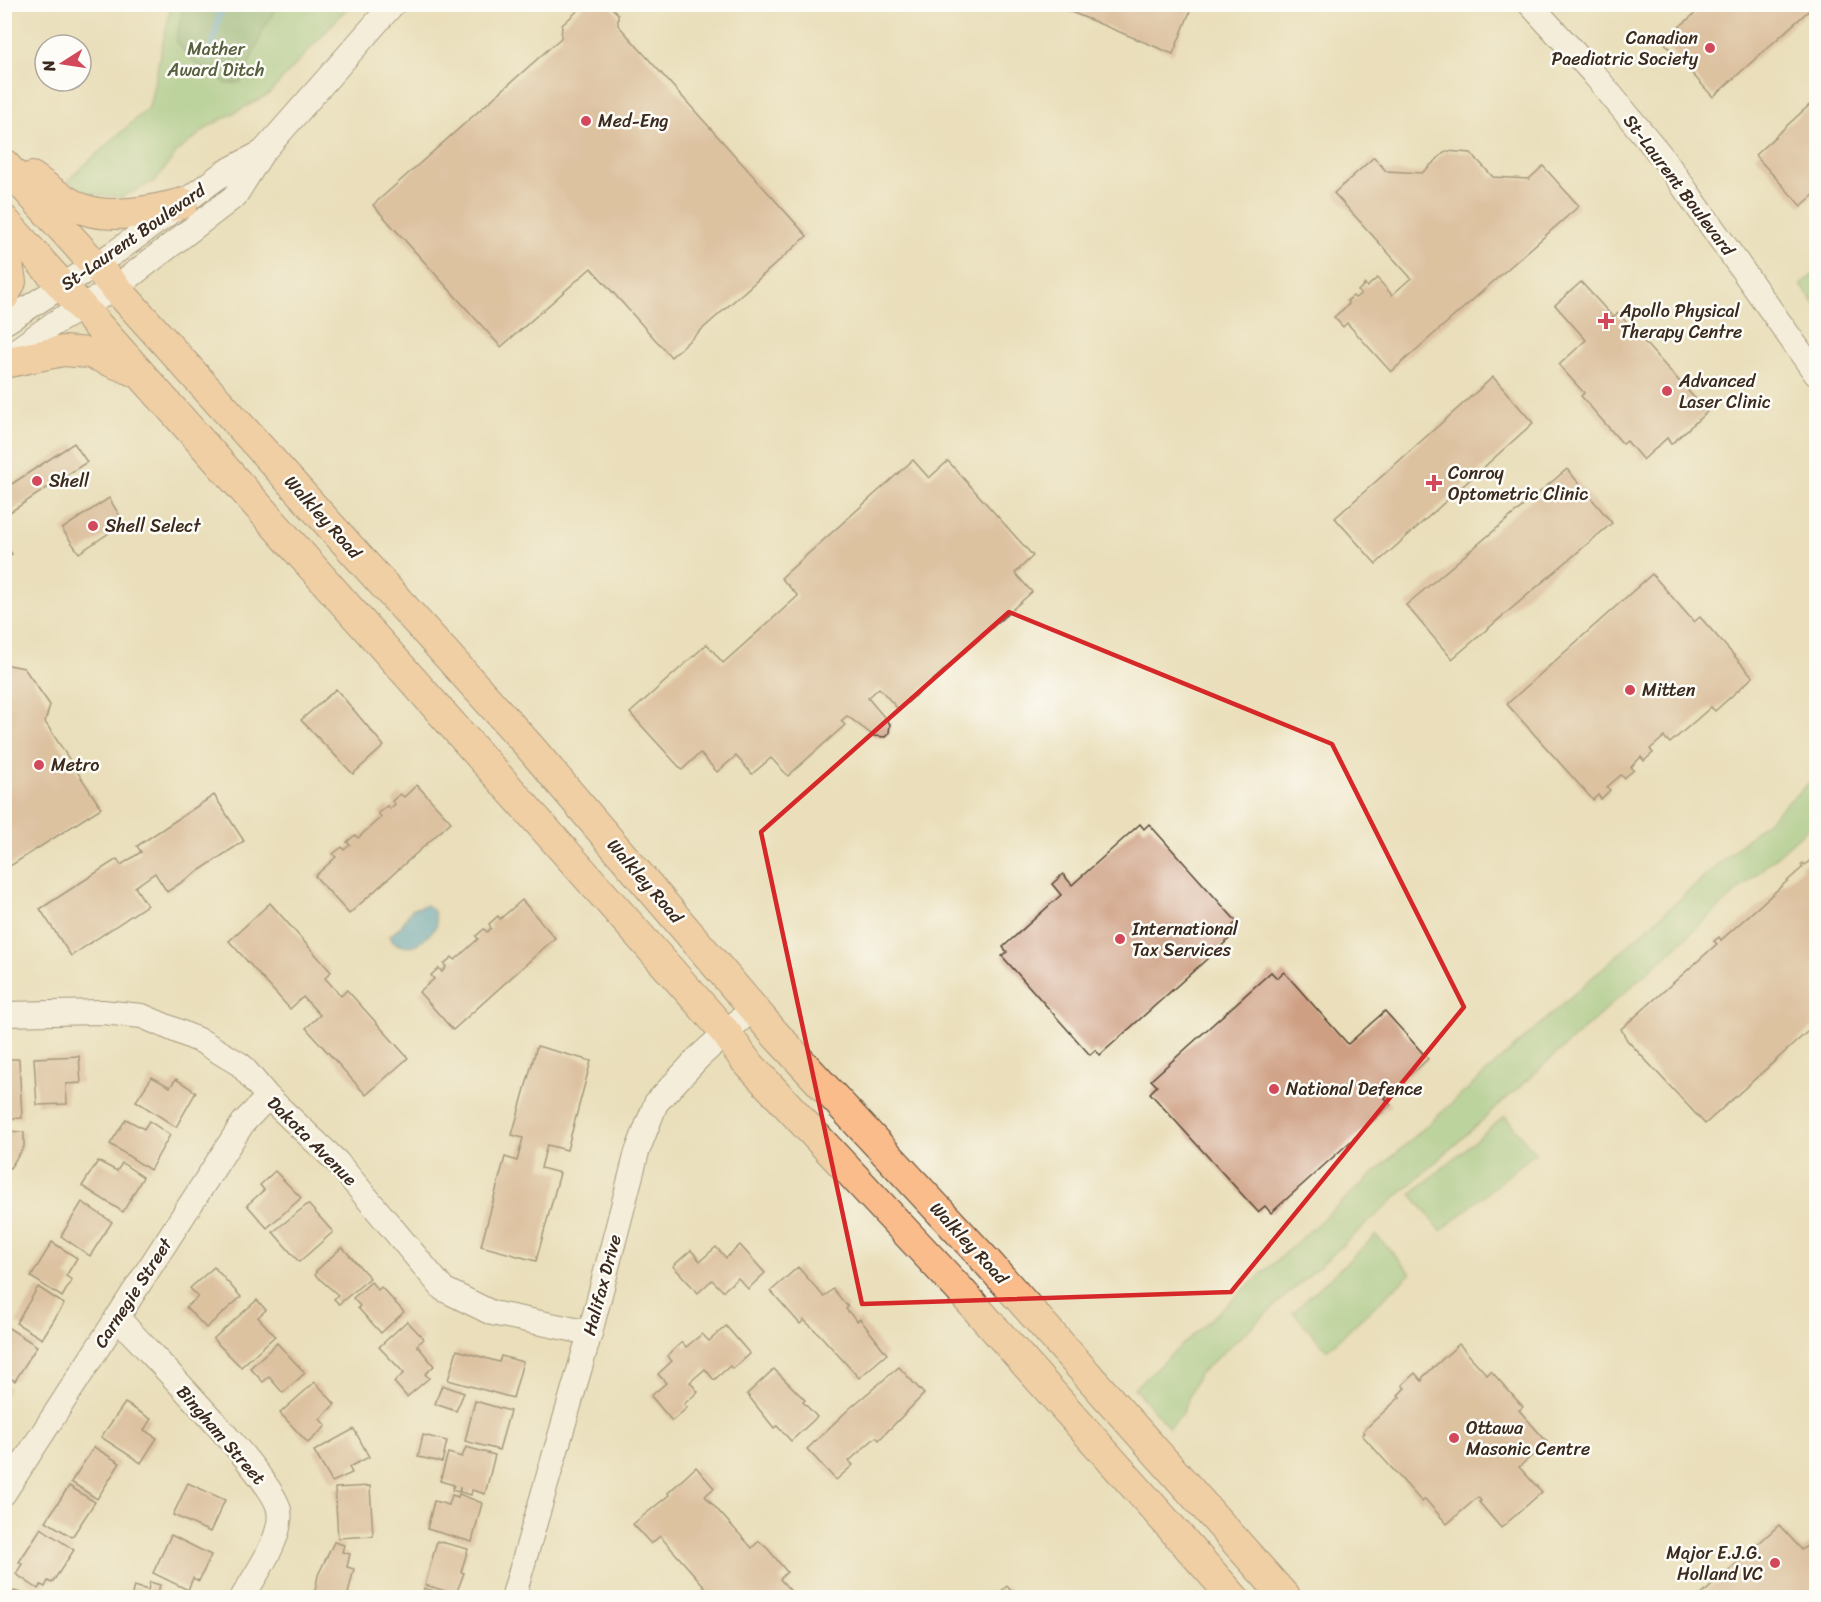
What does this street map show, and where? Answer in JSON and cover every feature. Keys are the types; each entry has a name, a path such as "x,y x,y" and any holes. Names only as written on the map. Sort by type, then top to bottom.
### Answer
{"main road":[{"path":"4,158 64,200 86,210 137,213 183,203"},
{"name":"Walkley Road","path":"4,164 529,746 753,1008 988,1263 1286,1598"},
{"path":"4,220 726,1033 745,1060 960,1290 1234,1598"},
{"path":"4,238 11,282 4,296"},
{"path":"4,361 63,351 90,353 143,375"},
{"path":"349,609 380,579"},
{"path":"960,1290 988,1263"},
{"path":"1087,1433 1114,1403"}],"street":[{"name":"St-Laurent Boulevard","path":"4,323 71,297 115,288 234,196 262,153 393,4"},
{"name":"St-Laurent Boulevard","path":"1530,4 1592,72 1663,158 1816,374"},
{"name":"St-Laurent Boulevard","path":"4,361 71,297 94,265 225,172 262,153"},
{"name":"Halifax Drive","path":"513,1598 590,1333 637,1152 656,1103 753,1008"},
{"name":"Dakota Avenue","path":"4,1014 102,1012 141,1016 203,1042 241,1065 268,1097 337,1162 443,1289 492,1312 590,1333"},
{"name":"Carnegie Street","path":"4,1493 243,1123 268,1097"},
{"name":"Bingham Street","path":"117,1317 249,1463 274,1497 279,1510 278,1532 242,1598"}],"highlighted area":[{"path":"1009,612 1332,744 1464,1007 1231,1292 862,1304 761,832"}],"green space":[{"path":"184,4 275,5 276,9 265,26 241,82 227,84 189,58 176,40"},
{"name":"Mather Award Ditch","path":"171,5 350,5 268,95 211,125 178,151 155,181 122,197 89,194 68,180 149,107"},
{"path":"1816,272 1816,306 1801,285"},
{"path":"1816,777 1816,821 1199,1374 1181,1415 1169,1428 1134,1388"},
{"path":"1505,1116 1535,1153 1441,1231 1411,1194"},
{"path":"1376,1235 1411,1273 1327,1350 1293,1312"}],"water":[{"path":"426,905 434,911 437,925 433,930 423,940 412,945 406,946 393,942 390,936 401,926 412,909"}],"building":[{"name":"Med-Eng","path":"585,4 608,4 618,14 618,25 807,236 671,357 591,268 501,347 373,205 561,38 562,25"},
{"path":"1066,4 1193,4 1173,54 1064,9"},
{"path":"1696,4 1816,4 1713,97 1663,41 1700,9"},
{"path":"1816,99 1816,193 1801,206 1755,155"},
{"path":"1446,151 1471,153 1493,177 1529,179 1543,166 1579,206 1391,372 1347,323 1343,327 1334,317 1349,304 1347,301 1361,294 1358,291 1365,284 1367,287 1377,278 1392,295 1411,278 1334,193 1374,157 1386,171 1422,173"},
{"path":"1581,282 1613,317 1618,313 1707,412 1671,444 1667,438 1643,460 1627,441 1623,444 1581,396 1584,393 1559,365 1586,340 1555,305"},
{"path":"1493,377 1533,423 1376,564 1335,518"},
{"name":"Shell","path":"74,443 87,462 4,516 4,489"},
{"path":"913,460 929,478 948,461 1033,556 1015,573 1032,592 899,710 879,688 868,698 890,724 889,733 885,737 874,736 847,716 841,721 845,725 788,776 771,758 752,774 736,756 717,772 700,753 682,770 630,713 707,644 723,663 798,596 781,578"},
{"path":"1567,469 1612,523 1452,659 1406,605"},
{"name":"Shell Select","path":"109,498 124,523 79,553 62,529"},
{"path":"4,543 12,554 4,559"},
{"name":"Mitten","path":"1652,574 1694,622 1700,617 1753,677 1715,711 1711,707 1670,743 1664,737 1650,749 1653,753 1644,761 1641,757 1631,767 1634,770 1624,778 1621,775 1607,787 1610,790 1601,799 1598,795 1593,800 1507,704"},
{"name":"Metro","path":"4,664 24,668 50,705 45,722 101,808 4,870"},
{"path":"336,689 384,746 353,774 301,720"},
{"path":"417,785 451,822 349,914 315,876 336,857 333,854 342,847 344,850 350,845 347,842 355,835 358,838 381,817 378,813 387,806 390,809 395,804 392,801 400,794 404,797"},
{"path":"214,795 244,841 167,892 155,873 135,887 147,905 71,956 40,909 117,859 121,865 141,852 137,846"},
{"name":"International Tax Services","path":"1140,824 1144,829 1149,824 1237,922 1232,926 1237,932 1100,1055 1095,1050 1090,1055 1002,956 1007,952 1003,947 1061,895 1052,884 1063,874 1072,885"},
{"path":"1816,855 1816,1024 1705,1124 1627,1040 1621,1029 1717,944 1714,941 1719,937 1721,940 1803,867 1801,865 1803,863 1805,865"},
{"path":"522,900 555,938 453,1030 419,992 434,979 431,975 439,968 442,972 446,967 444,964 452,957 455,960 478,939 476,936 484,929 487,932 491,928 489,924 498,916 500,919"},
{"path":"270,903 331,972 325,978 341,996 347,990 408,1058 366,1095 306,1028 320,1015 303,997 290,1009 229,941"},
{"name":"National Defence","path":"1271,972 1277,978 1284,972 1348,1044 1385,1011 1428,1059 1385,1098 1391,1105 1271,1213 1265,1206 1258,1212 1150,1093 1157,1086 1151,1080"},
{"path":"537,1046 591,1061 567,1150 547,1145 541,1168 560,1173 536,1261 481,1246 505,1157 517,1161 523,1138 512,1135"},
{"path":"79,1056 81,1083 66,1084 67,1104 37,1105 34,1058"},
{"path":"4,1059 19,1059 22,1118 4,1119"},
{"path":"152,1077 170,1087 176,1079 196,1092 176,1127 136,1101"},
{"path":"126,1119 144,1129 149,1121 170,1135 150,1170 110,1144"},
{"path":"4,1131 24,1132 24,1147 10,1168 4,1165"},
{"path":"98,1161 117,1171 122,1163 143,1177 123,1212 82,1186"},
{"path":"275,1171 301,1198 267,1228 247,1205 264,1190 260,1185"},
{"path":"82,1202 112,1222 90,1256 61,1236"},
{"path":"308,1204 333,1232 299,1262 273,1232"},
{"path":"52,1242 77,1258 66,1276 72,1280 62,1297 31,1277"},
{"path":"740,1245 765,1273 748,1289 738,1278 723,1291 712,1280 698,1293 673,1266 691,1250 700,1261 716,1247 726,1258"},
{"path":"342,1247 370,1278 339,1304 334,1299 338,1295 315,1275 316,1271"},
{"path":"214,1267 241,1297 206,1328 186,1307 198,1297 190,1288"},
{"path":"798,1267 824,1297 833,1289 848,1307 846,1309 857,1321 860,1319 887,1354 859,1378 819,1334 804,1320 800,1324 771,1291"},
{"path":"371,1282 378,1290 381,1287 404,1312 381,1333 358,1308 360,1306 353,1298"},
{"path":"38,1287 64,1304 42,1339 16,1323"},
{"path":"257,1300 266,1310 258,1317 275,1336 241,1367 213,1339"},
{"path":"407,1321 424,1339 417,1345 434,1366 425,1374 429,1378 407,1397 394,1382 404,1373 379,1347"},
{"path":"4,1325 37,1346 15,1381 4,1374"},
{"path":"726,1326 750,1354 733,1369 730,1366 714,1380 705,1369 690,1382 698,1392 684,1404 687,1408 672,1421 651,1396 666,1383 658,1374 672,1361 667,1356 682,1342 686,1347 702,1334 709,1341"},
{"path":"277,1343 305,1373 283,1393 269,1377 263,1382 250,1368"},
{"name":"Ottawa Masonic Centre","path":"1459,1344 1487,1375 1491,1371 1523,1407 1519,1410 1547,1442 1519,1467 1542,1492 1501,1528 1479,1502 1481,1501 1478,1497 1447,1524 1425,1499 1422,1502 1362,1435 1365,1433 1363,1431 1400,1397 1398,1395 1405,1388 1402,1385 1415,1373 1422,1381 1423,1377"},
{"path":"457,1350 499,1362 501,1356 523,1362 513,1398 448,1380"},
{"path":"899,1367 924,1394 879,1440 876,1437 849,1461 853,1465 836,1480 807,1449 850,1408"},
{"path":"774,1369 805,1400 803,1402 817,1417 791,1441 777,1426 774,1428 747,1394"},
{"path":"315,1382 335,1404 320,1419 326,1426 308,1443 280,1413"},
{"path":"4,1384 10,1387 4,1397"},
{"path":"442,1385 464,1393 456,1411 435,1404"},
{"path":"475,1401 510,1411 499,1450 465,1441"},
{"path":"125,1403 151,1419 144,1430 157,1438 141,1463 101,1437"},
{"path":"354,1429 369,1457 349,1467 352,1473 332,1482 314,1451"},
{"path":"423,1435 447,1441 442,1462 418,1457"},
{"path":"94,1447 120,1463 97,1499 71,1482"},
{"path":"466,1447 495,1455 485,1494 472,1490 471,1495 460,1492 460,1487 459,1492 452,1490 454,1485 440,1481 448,1453 462,1457"},
{"path":"696,1467 714,1488 705,1496 752,1548 759,1541 768,1549 787,1572 780,1579 797,1598 703,1598 700,1594 706,1588 660,1536 651,1544 633,1524 669,1495 668,1493"},
{"path":"188,1483 225,1500 210,1532 173,1515"},
{"path":"69,1486 95,1502 72,1537 46,1521"},
{"path":"370,1486 373,1536 338,1538 335,1488"},
{"path":"459,1494 482,1503 472,1542 427,1529 434,1501 449,1505 452,1495 458,1497"},
{"name":"Major E.J.G. Holland VC","path":"1779,1525 1802,1550 1809,1544 1816,1553 1811,1560 1816,1566 1816,1598 1698,1598"},
{"path":"41,1528 74,1550 52,1583 48,1581 45,1587 41,1585 38,1589 16,1574 22,1564 19,1562"},
{"path":"171,1535 211,1555 199,1581 193,1578 188,1590 153,1573"},
{"path":"437,1541 468,1549 461,1572 464,1573 456,1594 425,1585"},
{"path":"334,1542 344,1545 342,1552 350,1554 347,1567 354,1569 347,1598 314,1596 318,1575"},
{"path":"150,1582 160,1585 158,1593 171,1598 131,1598 134,1586 148,1590"},
{"path":"1007,1586 1017,1598 994,1598"},
{"path":"424,1588 451,1596 451,1598 422,1598"},
{"path":"14,1591 35,1597 35,1598 12,1598"}],"waterway":[{"path":"210,57 222,4"}],"place":[{"name":"Canadian Paediatric Society","path":"1710,48"},
{"name":"Med-Eng","path":"586,121"},
{"name":"Apollo Physical Therapy Centre","path":"1606,321"},
{"name":"Advanced Laser Clinic","path":"1667,391"},
{"name":"Shell","path":"37,481"},
{"name":"Conroy Optometric Clinic","path":"1434,483"},
{"name":"Shell Select","path":"93,526"},
{"name":"Mitten","path":"1630,690"},
{"name":"Metro","path":"39,765"},
{"name":"International Tax Services","path":"1120,939"},
{"name":"National Defence","path":"1274,1089"},
{"name":"Ottawa Masonic Centre","path":"1454,1438"},
{"name":"Major E.J.G. Holland VC","path":"1775,1563"}]}
